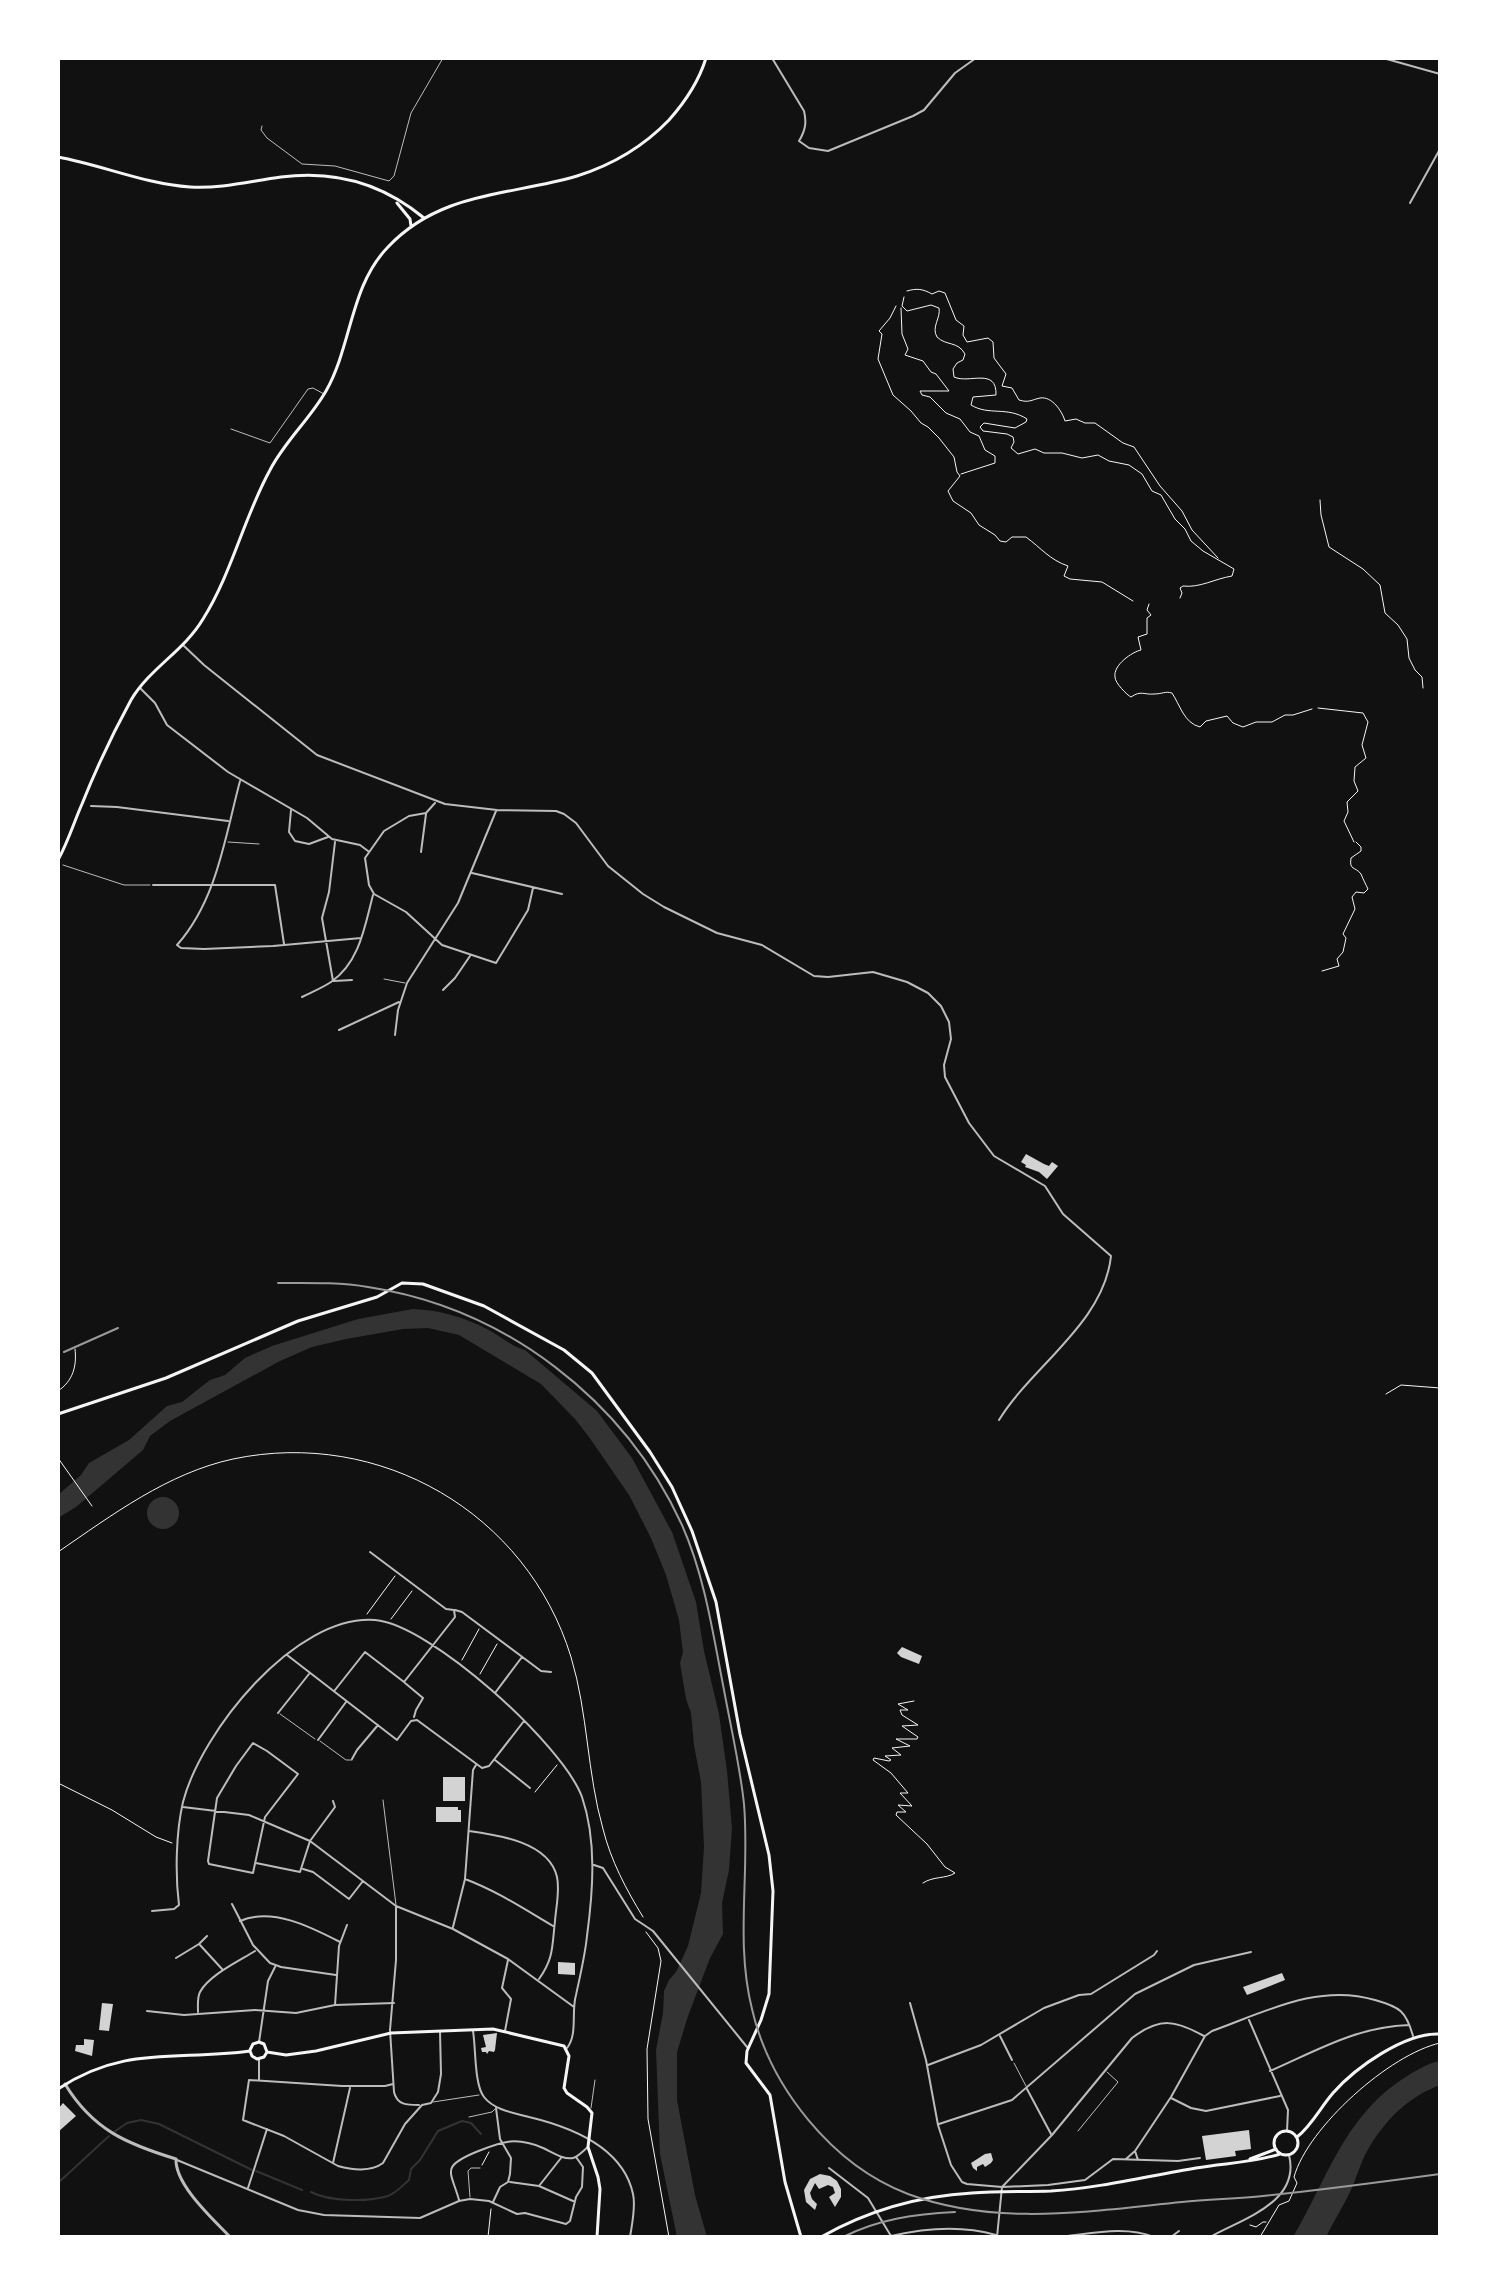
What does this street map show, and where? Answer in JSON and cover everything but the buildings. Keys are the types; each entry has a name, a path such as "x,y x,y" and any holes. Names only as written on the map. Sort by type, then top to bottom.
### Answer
{"main road":[{"path":"58,860 94,776 139,687 194,633 208,611 269,471 324,394 338,364 361,290 373,266 387,248 424,218 468,199 578,176 623,156 650,138 674,114 699,78 706,58"},
{"path":"58,157 157,182 194,187 294,176 331,176 359,181 424,218"},
{"path":"392,198 406,212 411,226"},
{"path":"58,1414 166,1378 298,1321 377,1297 402,1283 423,1284 467,1298 564,1350 592,1373 672,1487 692,1531 716,1602 773,1891 770,1987 764,2013 746,2059 748,2067 770,2095 785,2182 801,2237"},
{"path":"267,2052 286,2055 316,2051 391,2033 473,2030 505,2031 560,2044 567,2048 569,2056 564,2088 590,2111 592,2119 588,2147 600,2189 597,2237"},
{"path":"821,2237 853,2220 926,2198 1069,2189 1289,2155 1298,2148 1297,2137 1350,2077 1413,2037 1440,2034"},
{"path":"259,2042 264,2044 267,2052 259,2059 253,2057 250,2051 253,2044 259,2042"},
{"path":"58,2089 93,2069 131,2058 250,2051"},
{"path":"1280,2154 1276,2149 1276,2137 1280,2133 1287,2131 1297,2137"},
{"path":"1246,2160 1276,2149"}],"street":[{"path":"772,58 804,111 805,131 799,141 809,148 828,151 924,110 955,73 976,58"},
{"path":"1383,58 1440,74"},
{"path":"1410,203 1440,149"},
{"path":"183,645 214,674 317,755 445,804 564,814 583,830 608,866 650,899 717,933 766,948 809,974 828,977 873,972 925,990 941,1006 950,1027 951,1045 944,1070 946,1081 969,1123 998,1159 1045,1186 1063,1214 1111,1256 1093,1309 1016,1395 999,1420"},
{"path":"139,687 155,703 167,725 240,781 314,823 328,836 360,845 368,852"},
{"path":"240,781 211,886 195,922 177,945 196,950 361,938"},
{"path":"421,852 426,813 437,801"},
{"path":"91,806 229,821"},
{"path":"291,810 289,832 295,841 309,844 328,836"},
{"path":"395,1035 400,1002 407,983 458,903 497,810"},
{"path":"426,813 409,816 388,827 368,852 365,865 374,894 406,912 446,947 496,963 528,910 533,888"},
{"path":"333,981 322,918 336,840"},
{"path":"471,873 562,894"},
{"path":"153,885 275,885 284,945"},
{"path":"302,997 333,981 349,963 361,938 374,894"},
{"path":"443,990 471,955"},
{"path":"333,981 352,980"},
{"path":"339,1030 400,1002"},
{"path":"370,1552 446,1609 462,1612 541,1671 551,1672"},
{"path":"404,1682 455,1617 454,1610"},
{"path":"152,1911 174,1909 179,1905 177,1881 182,1807 196,1769 225,1719 258,1680 287,1655 324,1631 350,1622 388,1622 413,1632 433,1646 524,1720 560,1760 584,1805 593,1865 588,1931 574,2007 572,2037 567,2048"},
{"path":"334,1692 365,1652 423,1698 414,1713 415,1719 485,1768 524,1720"},
{"path":"287,1655 397,1740 415,1719"},
{"path":"495,1694 522,1657"},
{"path":"278,1713 310,1673"},
{"path":"318,1740 347,1701"},
{"path":"352,1759 378,1725"},
{"path":"255,1743 298,1774 268,1811 253,1873 209,1864 215,1810 217,1798 228,1779 255,1743"},
{"path":"494,1760 530,1788"},
{"path":"453,1929 465,1879 473,1770 477,1764"},
{"path":"255,1863 296,1873 302,1869 310,1841 332,1812 333,1801"},
{"path":"182,1807 249,1815 310,1841 396,1906 453,1929 508,1959 574,2007"},
{"path":"469,1831 525,1845 549,1861 557,1880 551,1960 538,1980"},
{"path":"593,1865 603,1868 627,1909 656,1936 748,2048"},
{"path":"302,1869 313,1872 349,1899 364,1881"},
{"path":"465,1879 508,1898 554,1927"},
{"path":"232,1904 256,1950 266,1960 276,1966 336,1975"},
{"path":"396,1906 391,2033 393,2084 396,2100 401,2103 431,2103 438,2092 441,2074 440,2031"},
{"path":"240,1921 257,1916 289,1920 340,1942"},
{"path":"335,2005 340,1942 347,1925"},
{"path":"176,1958 207,1936"},
{"path":"199,1944 223,1970"},
{"path":"198,2014 200,1992 223,1970 256,1950"},
{"path":"927,2066 1000,2036 1044,2008 1079,1995 1091,1994 1157,1951"},
{"path":"938,2125 1012,2100 1135,1994 1194,1965 1251,1952"},
{"path":"505,2031 511,1999 502,1988 508,1959"},
{"path":"259,2042 268,1981 276,1966"},
{"path":"1126,2160 1171,2097 1205,2036 1212,2031 1305,1998 1339,1994 1390,2005 1404,2014 1413,2037"},
{"path":"147,2011 184,2015 263,2010 296,2013 335,2005 394,2003"},
{"path":"910,2003 927,2066 938,2125 951,2165 962,2182 1001,2188 1048,2185 1085,2180 1113,2159 1178,2161 1200,2158"},
{"path":"1248,2018 1288,2113 1287,2131"},
{"path":"829,2168 868,2198 891,2235 947,2229 982,2231 996,2236 1001,2188 1052,2135 1139,2033 1162,2023 1183,2024 1205,2036"},
{"path":"1270,2071 1354,2033 1410,2025"},
{"path":"473,2030 482,2094 496,2107 560,2126 615,2157 628,2178 634,2202 630,2237"},
{"path":"1000,2036 1012,2060"},
{"path":"259,2059 259,2080"},
{"path":"393,2084 350,2086 249,2080 243,2120 267,2128 346,2168 377,2167 383,2163 405,2124 422,2105"},
{"path":"65,2084 87,2111 114,2136 304,2212 420,2218 470,2199 493,2202 517,2214 525,2213 566,2224 570,2221 582,2187 584,2169 576,2157"},
{"path":"333,2163 350,2086"},
{"path":"1027,2089 1052,2135"},
{"path":"1171,2097 1191,2108 1206,2111 1282,2096"},
{"path":"496,2107 498,2135 511,2158 508,2182"},
{"path":"248,2190 267,2128"},
{"path":"459,2201 450,2178 452,2168 463,2158 501,2142 531,2144 561,2157 576,2157 588,2147"},
{"path":"1135,2151 1138,2161"},
{"path":"1210,2237 1270,2205 1290,2174 1289,2155"},
{"path":"539,2186 561,2157"},
{"path":"176,2159 175,2166 183,2182 230,2237"},
{"path":"493,2202 500,2187 508,2182 539,2186 575,2201"},
{"path":"1171,2237 1179,2231"},
{"path":"1059,2237 1128,2232 1154,2237"}],"lane":[{"path":"262,126 262,133 302,164 335,166 389,181 394,176 411,113 443,58"},
{"path":"231,429 270,443 308,389 313,388 324,394"},
{"path":"225,842 259,844"},
{"path":"63,865 124,885 153,885"},
{"path":"384,979 407,983"},
{"path":"278,1713 346,1760 352,1759"},
{"path":"383,1800 396,1906"},
{"path":"1012,2060 1027,2089"},
{"path":"1078,2131 1118,2082 1105,2071"},
{"path":"590,2111 595,2080"},
{"path":"431,2103 482,2094"},
{"path":"469,2117 492,2112 496,2107"},
{"path":"470,2199 468,2171 480,2168"}],"path":[{"path":"907,291 924,290 932,294 943,291 956,320 963,323 964,339 967,342 988,338 993,342 994,358 1006,374 1002,386 1012,388 1022,402 1047,399 1067,422 1078,419 1095,423 1134,447 1182,511 1192,530 1221,560"},
{"path":"904,297 902,306 907,311 931,305 939,308 935,334 943,342 960,346 965,354 953,369 954,377 963,380 981,377 996,387 996,395 973,397 971,405 976,409 1005,410 1027,419 1015,428 984,423 980,427 983,431 1013,437 1011,451 1018,454 1035,449 1082,458 1098,455 1129,465 1142,474 1152,491 1161,495 1191,541 1233,568 1233,575 1213,579 1199,587 1183,586 1180,588 1180,598"},
{"path":"896,306 892,317 879,331 882,334 877,354 884,375 893,395 939,438 954,457 960,476"},
{"path":"901,308 902,334 908,349 905,355 923,361 949,391 920,391 922,395 930,397 946,413 960,419 970,432 979,436 985,450 995,456 995,463 962,473 948,491 949,496 1000,541 1026,537 1049,557 1068,566 1064,576 1102,582 1133,601"},
{"path":"1320,500 1329,547 1363,569 1380,585 1385,613 1407,639 1409,658 1422,677 1423,688"},
{"path":"1149,604 1147,610 1151,615 1147,618 1147,634 1138,637 1142,649 1123,659 1115,673 1117,681 1130,697 1143,692 1172,693 1191,723 1200,727 1207,720 1227,716 1243,727 1312,709"},
{"path":"1318,708 1363,713 1368,722 1362,745 1366,758 1355,767 1354,781 1358,791 1347,802 1348,812 1344,821 1362,850 1351,858 1350,866 1360,872 1367,890 1364,893 1356,892 1352,897 1355,911 1343,930 1346,938 1343,952 1338,958 1339,966 1322,971"},
{"path":"58,1391 72,1376 75,1349"},
{"path":"1386,1394 1401,1385 1440,1388"},
{"path":"58,1552 134,1501 190,1472 232,1459 273,1453 319,1454 361,1460 402,1473 460,1504 521,1561 547,1601 564,1636 572,1659 587,1733 602,1829 620,1875 645,1924 644,1930 659,1952 661,1961 647,2049 647,2095 652,2148 669,2237"},
{"path":"58,1458 92,1505"},
{"path":"367,1620 367,1613 398,1572"},
{"path":"388,1622 416,1586"},
{"path":"458,1665 481,1626"},
{"path":"477,1679 500,1640"},
{"path":"914,1701 898,1704 908,1710 900,1710 902,1715 918,1725 902,1726 917,1739 896,1739 910,1746 892,1748 901,1755 885,1756 891,1760 873,1760 891,1773 908,1793 900,1793 912,1806 898,1805 906,1812 897,1812 896,1815 927,1844 945,1867 955,1873 923,1883"},
{"path":"530,1788 536,1792 560,1760"},
{"path":"58,1783 112,1810 156,1837 179,1844"},
{"path":"1260,2237 1281,2203 1289,2201 1302,2159 1334,2114 1386,2070 1428,2046 1440,2043"},
{"path":"483,2163 489,2154"},
{"path":"488,2237 490,2210"},
{"path":"1245,2220 1256,2227 1263,2222 1268,2223"}],"shaded area":[{"path":"413,1309 469,1321 525,1350 597,1411 632,1458 672,1532 696,1602 719,1714 732,1828 729,1870 722,1903 723,1934 710,1958 677,2052 677,2100 695,2195 707,2237 677,2237 660,2154 656,2050 664,1991 688,1946 701,1893 704,1847 701,1782 680,1663 683,1652 679,1620 666,1575 629,1495 575,1419 541,1384 459,1335 428,1328 346,1339 312,1347 280,1361 170,1421 150,1436 143,1450 76,1507 58,1518 58,1495 81,1475 89,1463 129,1440 167,1406 182,1402 210,1380 225,1375 245,1358 272,1346 358,1319"},
{"path":"163,1497 174,1502 179,1513 174,1524 163,1529 152,1524 147,1513 152,1502"},
{"path":"1440,2061 1440,2085 1409,2102 1377,2136 1326,2237 1293,2237 1338,2152 1365,2113 1381,2095 1401,2080 1424,2066"}],"waterway":[{"path":"114,2132 127,2123 141,2120 159,2124 252,2170"},
{"path":"311,2192 349,2200 388,2196 409,2180 411,2169 438,2131 462,2121 471,2123 481,2134"},
{"path":"58,2183 109,2136"},
{"path":"256,2171 302,2190"}],"railway":[{"path":"278,1283 357,1285 418,1298 467,1315 512,1338 555,1367 593,1400 628,1438 657,1479 682,1525 697,1565 738,1761 745,1830 744,1958 752,2009 773,2067 789,2094 808,2120 854,2164 908,2194 941,2204 975,2210 1044,2214 1253,2197 1440,2174"},
{"path":"64,1352 118,1328"},
{"path":"843,2237 898,2218 955,2212"}]}
